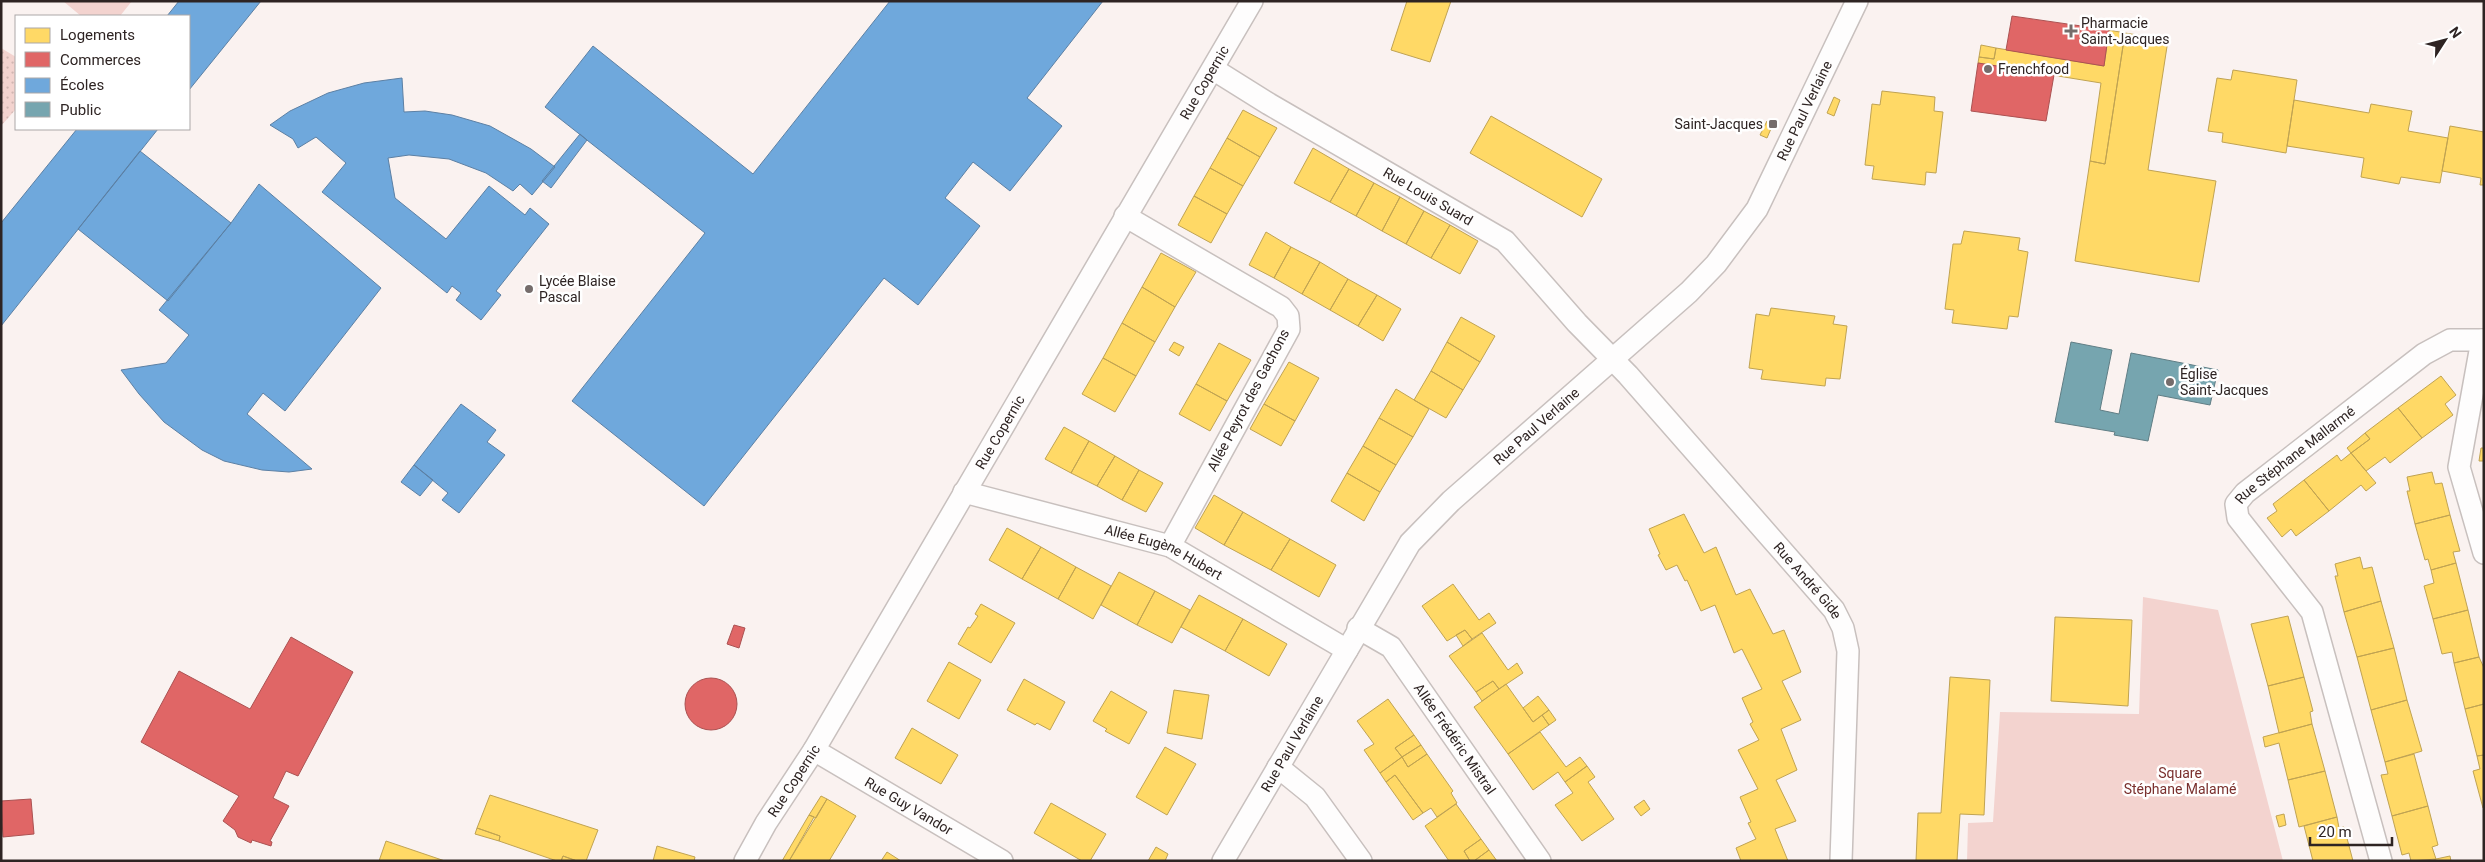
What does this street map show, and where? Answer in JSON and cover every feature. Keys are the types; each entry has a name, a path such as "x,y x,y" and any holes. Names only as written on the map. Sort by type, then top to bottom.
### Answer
{"street":[{"name":"Rue Copernic","path":"745,861 766,823 814,750 1252,1"},
{"name":"Rue Paul Verlaine","path":"1223,861 1347,650 1358,628 1410,543 1430,521 1689,292 1716,264 1757,209 1858,1"},
{"name":"Rue Louis Suard","path":"1213,69 1505,241 1576,324 1613,360"},
{"name":"Allée Peyrot des Gachons","path":"1125,216 1281,307 1288,316 1289,329 1170,546"},
{"name":"Rue Stéphane Mallarmé","path":"2381,861 2312,612 2238,518 2236,504 2246,493 2424,354 2450,340 2483,340"},
{"path":"2483,340 2459,467 2484,553"},
{"name":"Rue André Gide","path":"1613,360 1834,610 1843,628 1848,651 1840,861"},
{"name":"Allée Eugène Hubert","path":"964,492 1170,546 1347,650"},
{"name":"Allée Frédéric Mistral","path":"1358,628 1391,648 1540,861"},
{"name":"Rue Guy Vandor","path":"814,750 1002,861"},
{"path":"1278,767 1315,797 1361,861"}],"green space":[{"path":"63,1 132,1 121,15 80,15"},
{"path":"1,48 15,56 15,110 1,126"},
{"name":"Square Stéphane Malamé","path":"2143,597 2218,610 2283,861 1967,861 1968,823 1993,822 2000,712 2139,714"}],"building: Logements":[{"path":"1407,1 1451,1 1430,62 1391,50"},
{"path":"2109,30 2125,33 2105,164 2090,161 2101,83 1978,63 1979,57 1994,59 1996,48 2104,66"},
{"path":"2125,33 2168,40 2148,170 2216,181 2199,282 2075,261 2090,161 2105,164"},
{"path":"1981,45 1996,48 1994,59 1979,57"},
{"path":"2233,70 2297,80 2286,153 2222,142 2223,133 2208,131 2217,78 2231,80"},
{"path":"1882,91 1935,97 1934,111 1943,112 1936,173 1926,172 1925,185 1872,179 1874,166 1865,165 1872,104 1880,105"},
{"path":"1834,97 1840,100 1834,116 1827,113"},
{"path":"2294,100 2369,113 2371,104 2412,111 2408,131 2448,138 2440,183 2401,177 2399,184 2361,177 2364,158 2287,146"},
{"path":"1243,110 1277,128 1260,157 1227,138"},
{"path":"1491,116 1602,179 1582,217 1470,153"},
{"path":"1767,121 1773,124 1767,138 1760,135"},
{"path":"2450,126 2484,132 2484,185 2480,185 2481,178 2442,171"},
{"path":"1227,138 1260,157 1243,186 1210,168"},
{"path":"1313,148 1349,169 1330,202 1294,183"},
{"path":"1210,168 1243,186 1227,214 1194,196"},
{"path":"1349,169 1374,183 1356,216 1330,202"},
{"path":"1374,183 1400,197 1382,231 1356,216"},
{"path":"1194,196 1227,214 1211,243 1178,225"},
{"path":"1400,197 1424,211 1406,244 1382,231"},
{"path":"1424,211 1450,225 1431,258 1406,244"},
{"path":"1450,225 1478,241 1460,274 1431,258"},
{"path":"1964,231 2020,238 2018,250 2028,252 2018,317 2009,316 2007,329 1952,323 1954,310 1945,309 1953,244 1961,244"},
{"path":"1266,232 1291,247 1274,278 1249,265"},
{"path":"1291,247 1320,262 1302,294 1274,278"},
{"path":"1161,253 1196,272 1175,307 1142,287"},
{"path":"1320,262 1348,279 1330,310 1302,294"},
{"path":"1348,279 1377,295 1358,326 1330,310"},
{"path":"1142,287 1175,307 1155,342 1122,323"},
{"path":"1377,295 1401,309 1383,341 1358,326"},
{"path":"1771,308 1835,316 1833,324 1847,326 1840,379 1826,378 1825,386 1761,379 1763,370 1749,368 1756,314 1769,316"},
{"path":"1461,317 1495,336 1480,362 1447,342"},
{"path":"1122,323 1155,342 1136,376 1103,358"},
{"path":"1174,342 1184,347 1179,356 1169,350"},
{"path":"1447,342 1480,362 1463,390 1431,371"},
{"path":"1219,343 1251,360 1227,401 1196,384"},
{"path":"1103,358 1136,376 1115,412 1082,394"},
{"path":"1289,362 1319,378 1295,421 1264,404"},
{"path":"1431,371 1463,390 1446,418 1414,400"},
{"path":"2441,376 2456,395 2445,404 2453,415 2422,438 2398,408"},
{"path":"1196,384 1227,401 1210,431 1179,414"},
{"path":"1396,389 1429,409 1413,437 1379,418"},
{"path":"1264,404 1295,421 1281,446 1250,429"},
{"path":"2398,408 2422,438 2390,463 2385,457 2366,471 2351,453 2370,439 2365,433"},
{"path":"1379,418 1413,437 1396,465 1363,446"},
{"path":"1064,427 1089,441 1071,473 1045,459"},
{"path":"2365,433 2370,439 2351,453 2347,448"},
{"path":"1089,441 1115,456 1097,486 1071,473"},
{"path":"1363,446 1396,465 1380,492 1347,473"},
{"path":"2481,448 2484,448 2484,461 2479,461"},
{"path":"2351,453 2376,483 2366,491 2361,485 2329,511 2304,480 2337,455 2341,461"},
{"path":"1115,456 1139,470 1122,500 1097,486"},
{"path":"1139,470 1163,483 1146,512 1122,500"},
{"path":"2432,472 2435,484 2442,483 2450,515 2415,524 2407,491 2410,491 2407,477"},
{"path":"1347,473 1380,492 1364,521 1331,501"},
{"path":"2304,480 2329,511 2296,536 2291,529 2282,537 2267,518 2277,511 2273,504"},
{"path":"1214,495 1243,512 1224,545 1195,528"},
{"path":"1243,512 1290,539 1271,570 1224,545"},
{"path":"1684,514 1704,553 1716,547 1736,595 1750,589 1773,634 1784,630 1801,672 1782,681 1801,720 1781,729 1797,770 1776,780 1796,821 1775,829 1788,861 1741,861 1736,848 1756,839 1748,823 1751,822 1740,797 1758,789 1738,750 1759,740 1750,724 1753,722 1742,698 1762,689 1742,649 1734,653 1715,605 1701,611 1687,580 1685,581 1677,565 1666,570 1658,555 1660,554 1649,529"},
{"path":"2450,515 2460,551 2453,552 2456,563 2431,570 2428,559 2425,560 2415,524"},
{"path":"1007,528 1041,547 1022,579 989,560"},
{"path":"1290,539 1336,565 1319,597 1271,570"},
{"path":"1041,547 1076,567 1058,599 1022,579"},
{"path":"2360,557 2363,569 2372,567 2381,601 2344,612 2335,576 2338,576 2335,564"},
{"path":"2456,563 2468,610 2433,619 2424,586 2434,583 2431,570"},
{"path":"1076,567 1111,586 1093,619 1058,599"},
{"path":"1119,572 1155,591 1137,625 1101,605"},
{"path":"1453,584 1479,620 1489,613 1496,623 1472,639 1465,630 1447,641 1422,606"},
{"path":"1155,591 1190,610 1172,643 1137,625"},
{"path":"1199,595 1243,619 1225,651 1181,627"},
{"path":"2381,601 2394,648 2357,657 2344,612"},
{"path":"981,604 1015,623 991,663 958,644 968,627 970,628 978,616 975,614"},
{"path":"2468,610 2479,657 2454,663 2452,652 2442,654 2433,619"},
{"path":"2288,616 2304,677 2268,686 2251,624"},
{"path":"2055,617 2132,620 2128,706 2051,701"},
{"path":"1243,619 1287,644 1269,676 1225,651"},
{"path":"1465,630 1472,639 1463,646 1456,635"},
{"path":"1482,633 1508,670 1517,663 1523,673 1499,689 1493,681 1476,692 1449,656"},
{"path":"2394,648 2407,700 2371,710 2357,657"},
{"path":"2479,657 2484,668 2484,704 2465,709 2454,663"},
{"path":"949,662 981,680 959,719 927,701"},
{"path":"1950,677 1990,680 1984,815 1960,814 1957,861 1916,861 1918,813 1941,813"},
{"path":"2304,677 2313,711 2310,712 2312,724 2279,733 2268,686"},
{"path":"1024,679 1065,702 1050,730 1037,723 1035,725 1007,710"},
{"path":"1493,681 1499,689 1482,701 1476,692"},
{"path":"1506,684 1533,722 1542,715 1549,725 1508,754 1474,707"},
{"path":"1174,690 1209,695 1202,739 1167,733"},
{"path":"1111,691 1147,712 1129,744 1105,731 1107,729 1093,721"},
{"path":"1538,696 1549,710 1533,722 1523,708"},
{"path":"1388,699 1414,735 1395,748 1402,757 1380,773 1364,750 1374,744 1357,721"},
{"path":"2407,700 2422,751 2385,762 2371,710"},
{"path":"2484,704 2484,755 2477,756 2465,709"},
{"path":"1549,710 1556,720 1549,725 1542,715"},
{"path":"2312,724 2325,771 2288,780 2279,743 2265,747 2263,737"},
{"path":"912,728 958,755 941,784 895,758"},
{"path":"1540,732 1566,767 1580,757 1587,766 1565,782 1558,772 1533,790 1508,754"},
{"path":"1414,735 1421,745 1402,757 1395,748"},
{"path":"1421,745 1427,754 1408,767 1402,757"},
{"path":"1165,747 1196,764 1167,815 1136,797"},
{"path":"1427,754 1453,791 1451,793 1457,803 1437,817 1431,808 1423,813 1395,775 1386,782 1380,773 1402,757 1408,767"},
{"path":"2414,754 2428,806 2392,816 2381,775 2388,774 2385,762"},
{"path":"2484,755 2483,808 2473,771 2480,769 2477,756"},
{"path":"1587,766 1595,777 1588,782 1614,819 1582,841 1555,805 1573,793 1565,782"},
{"path":"2325,771 2337,817 2299,827 2288,780"},
{"path":"1395,775 1423,813 1413,820 1386,782"},
{"path":"490,795 598,830 586,861 577,861 563,856 561,861 557,861 499,841 500,836 477,828"},
{"path":"821,796 827,799 816,818 809,815"},
{"path":"827,799 856,816 829,861 789,861"},
{"path":"1644,800 1650,809 1641,816 1634,807"},
{"path":"1051,803 1106,834 1090,861 1082,861 1034,833"},
{"path":"1456,804 1481,839 1464,851 1470,861 1449,861 1425,826"},
{"path":"2428,806 2438,845 2432,847 2436,859 2411,861 2409,853 2402,855 2392,816"},
{"path":"2284,814 2286,825 2279,827 2276,816"},
{"path":"809,815 814,817 789,861 782,861"},
{"path":"2337,817 2339,828 2344,827 2353,861 2313,861 2304,826"},
{"path":"477,828 500,836 499,841 475,834"},
{"path":"1481,839 1489,850 1474,861 1470,861 1464,851"},
{"path":"386,841 445,861 379,861"},
{"path":"657,846 695,857 694,861 653,861"},
{"path":"1156,847 1168,854 1165,861 1148,861"},
{"path":"1489,850 1497,861 1474,861"},
{"path":"887,852 901,861 881,861"},
{"path":"563,856 577,861 561,861"},
{"path":"2450,856 2451,861 2431,861 2436,859"}],"building: Commerces":[{"path":"2012,16 2109,30 2104,66 2006,50"},
{"path":"1978,63 2054,75 2046,121 1971,111"},
{"path":"734,625 745,628 739,648 727,644"},
{"path":"291,637 353,672 298,776 286,771 273,798 289,806 270,841 272,842 271,846 252,840 251,843 238,837 235,830 223,821 239,796 141,742 179,671 250,709"},
{"path":"706,678 716,678 726,682 733,689 737,704 733,719 726,726 716,730 706,730 696,726 689,719 685,709 685,699 689,689 696,682"},
{"path":"31,799 34,834 3,837 1,801"}],"building: Écoles":[{"path":"179,1 261,1 190,89 190,15 168,15"},
{"path":"890,1 1103,1 1027,98 1062,126 1010,191 973,162 945,198 980,226 918,305 884,278 704,506 572,401 705,233 545,107 593,46 753,174"},
{"path":"402,78 404,112 425,111 452,115 490,126 531,149 555,167 532,195 520,184 513,191 486,173 449,159 409,155 388,158 395,198 446,239 489,186 525,215 530,208 549,224 496,291 501,295 481,320 456,300 461,293 452,286 447,293 322,192 346,163 316,137 298,148 293,139 270,125 290,111 328,93 364,83"},
{"path":"76,130 157,130 1,326 1,223"},
{"path":"580,134 587,140 551,188 542,181"},
{"path":"140,151 231,223 168,301 78,229"},
{"path":"259,184 381,288 285,411 263,393 247,414 312,469 289,472 262,470 224,461 202,450 164,422 121,370 166,363 189,335 159,310 231,223"},
{"path":"461,404 496,430 487,442 505,455 459,513 442,500 448,493 414,465"},
{"path":"414,465 433,480 420,496 401,482"}],"building: Public":[{"name":"Église Saint-Jacques","path":"2071,342 2112,350 2100,410 2119,414 2131,353 2218,370 2210,405 2158,395 2148,441 2114,435 2115,432 2055,422"}],"place":[{"name":"Pharmacie Saint-Jacques","path":"2071,31"},
{"name":"Frenchfood","path":"1988,69"},
{"name":"Saint-Jacques","path":"1773,124"},
{"name":"Lycée Blaise Pascal","path":"529,289"},
{"name":"Église Saint-Jacques","path":"2170,382"}]}
